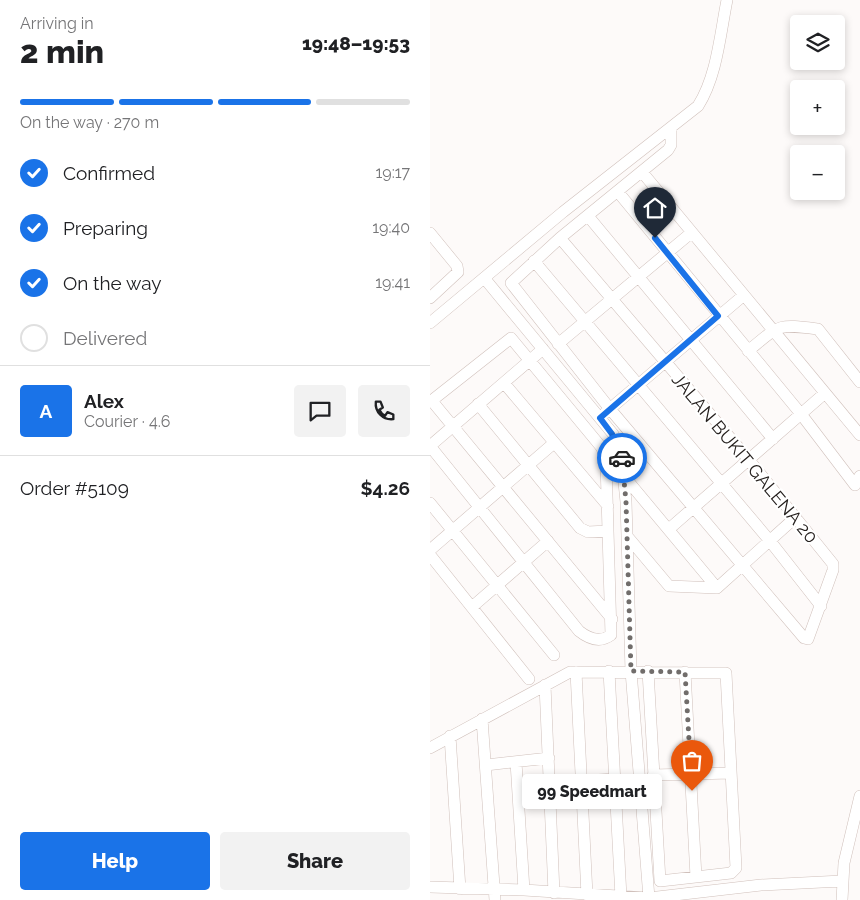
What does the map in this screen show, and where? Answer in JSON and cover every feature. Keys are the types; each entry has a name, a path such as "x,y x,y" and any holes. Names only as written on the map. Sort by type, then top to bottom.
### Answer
{"street":[{"path":"430,323 563,212 698,106 705,95 713,71 727,0"},
{"path":"534,261 770,541 821,606 810,637 804,638 744,564 610,409 511,283 534,261 560,238 670,148 671,128"},
{"path":"642,172 860,435"},
{"path":"618,192 718,316 858,481"},
{"path":"588,216 773,439"},
{"path":"558,344 691,232"},
{"path":"430,234 457,266 458,272 430,298"},
{"name":"JALAN BUKIT GALENA 20","path":"560,238 749,460 832,564 833,570 821,606"},
{"path":"485,279 600,418 612,434 622,453 627,536 631,671 649,898"},
{"path":"600,418 689,339 744,295"},
{"path":"748,351 774,330 784,325 818,329 860,382"},
{"path":"543,349 529,361 504,383 478,404 453,426 430,446 524,563 586,636 602,639 608,637 612,631 612,618 606,461 602,448 529,361 510,338 431,402 453,426 612,618"},
{"path":"504,383 608,506"},
{"path":"669,529 825,393"},
{"path":"478,404 580,528 588,532 608,531"},
{"path":"430,550 554,443"},
{"path":"623,475 717,588"},
{"path":"430,502 554,655"},
{"path":"627,536 669,586 717,588 796,517"},
{"path":"472,607 548,541"},
{"path":"430,555 529,679"},
{"path":"610,671 621,897"},
{"path":"430,748 570,672 648,671 726,673 736,868 734,871 660,881 648,671"},
{"path":"576,672 587,895"},
{"path":"685,672 696,877"},
{"path":"546,685 554,893"},
{"path":"482,719 495,895"},
{"path":"450,736 460,889"},
{"path":"486,764 549,758"},
{"path":"516,762 524,890"},
{"path":"653,775 731,773"},
{"path":"550,783 615,779"},
{"path":"842,900 846,849 857,819 860,796"},
{"path":"430,887 460,889 495,895 524,890 649,898 761,885 842,881"}],"way so far":[{"path":"622,458 626,502 631,671 685,672 692,791"}],"place":[{"name":"99 Speedmart","path":"692,791"}],"route":[{"path":"622,458 622,453 612,434 600,418 689,339 718,316 655,238"}]}
